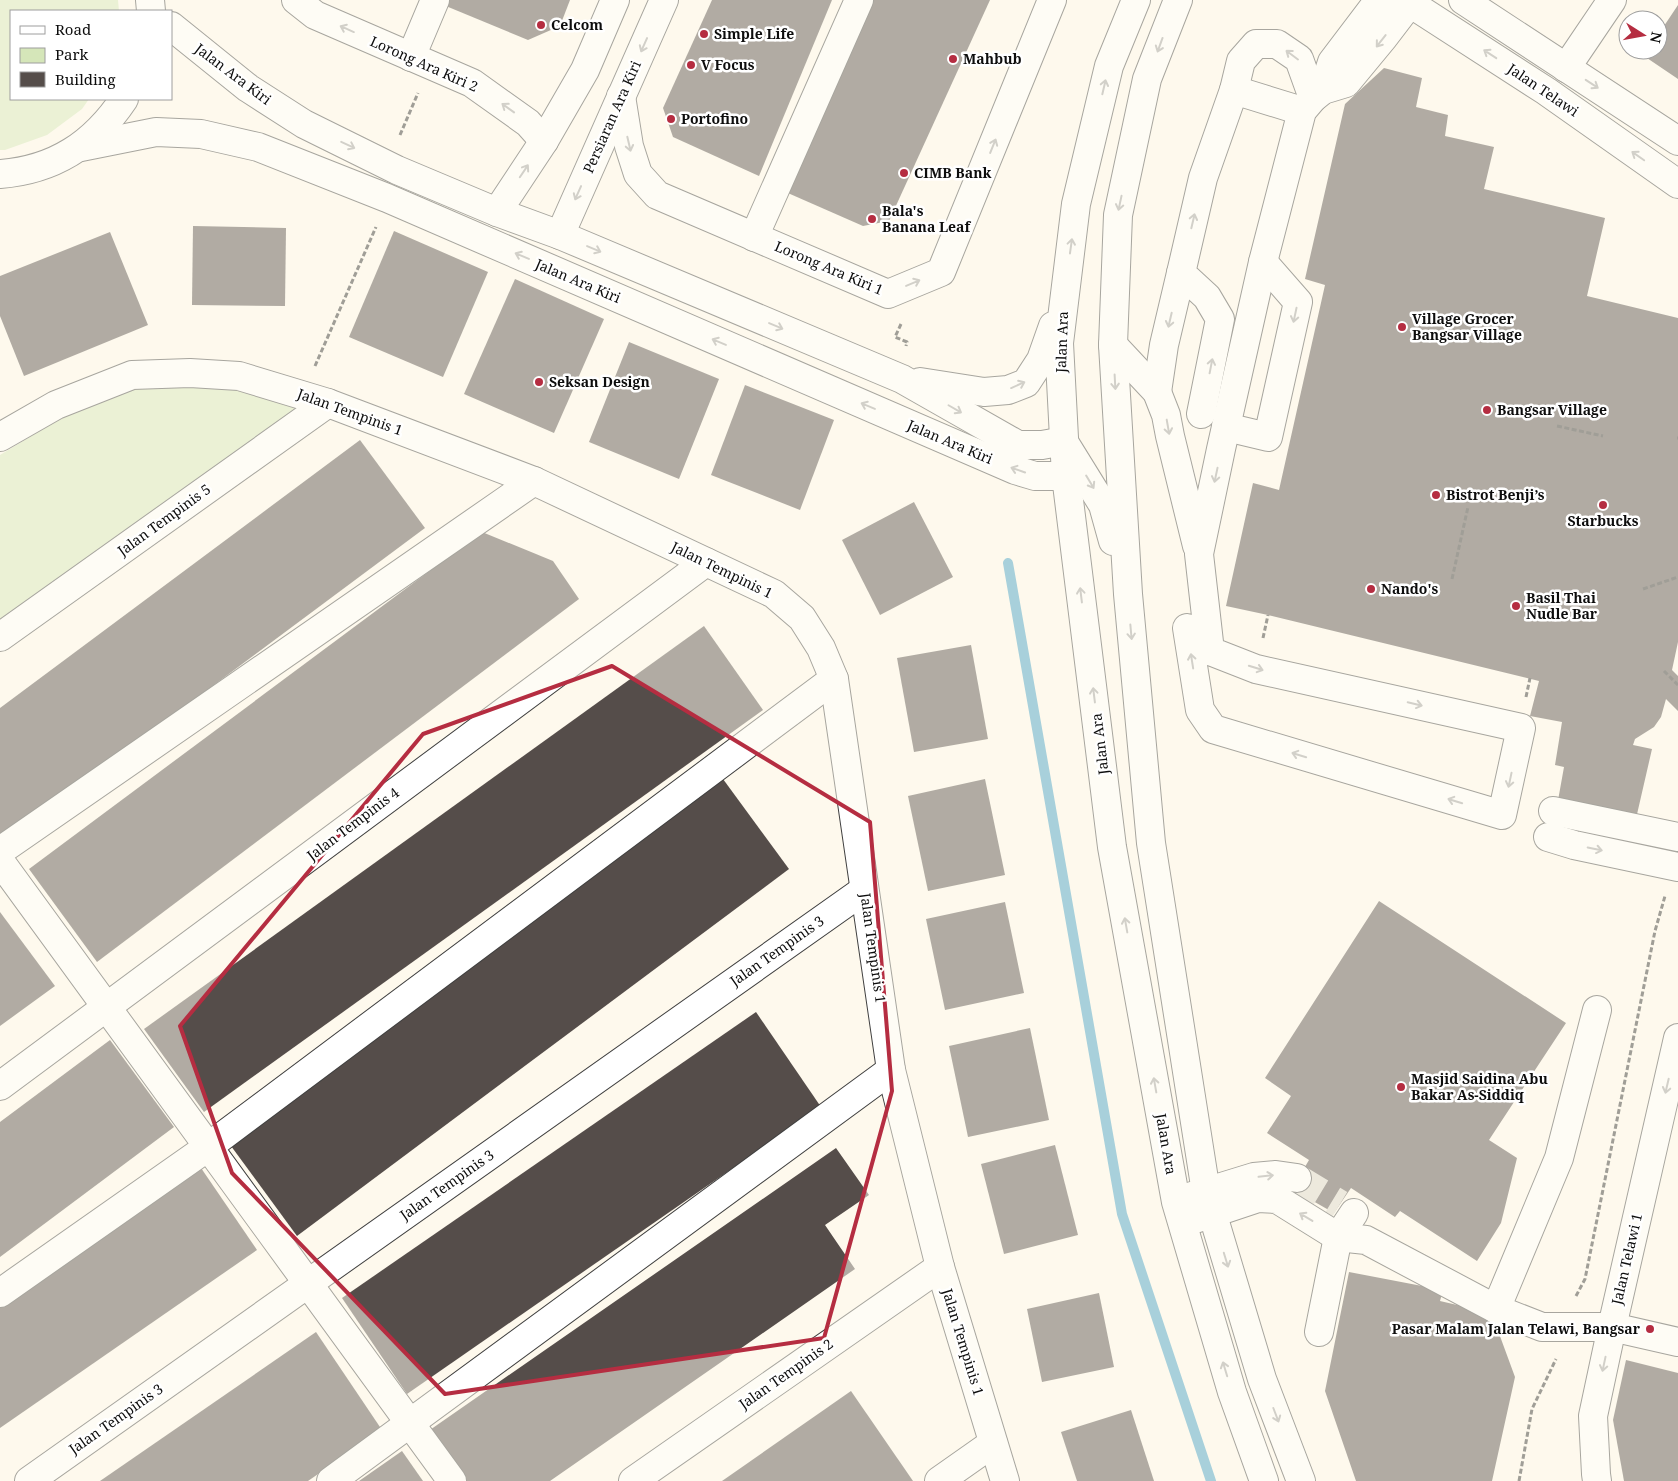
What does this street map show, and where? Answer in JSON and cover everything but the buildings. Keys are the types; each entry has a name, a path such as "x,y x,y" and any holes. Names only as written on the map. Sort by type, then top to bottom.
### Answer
{"street":[{"name":"Lorong Ara Kiri 2","path":"296,0 315,15 472,83 528,123 544,141"},
{"path":"410,57 435,0"},
{"path":"497,212 544,141 585,70 615,0"},
{"name":"Persiaran Ara Kiri","path":"560,235 664,0"},
{"path":"754,237 859,0"},
{"name":"Lorong Ara Kiri 1","path":"621,96 629,146 638,174 657,195 888,294 941,272 1052,0"},
{"name":"Jalan Ara","path":"1136,0 1109,66 1076,204 1059,343 1066,476 1112,847 1179,1212 1232,1392 1264,1481"},
{"path":"1178,0 1148,79 1118,215 1114,345 1128,594 1151,843 1209,1203 1262,1379 1301,1481"},
{"path":"1199,554 1263,262 1312,100 1332,62 1379,0"},
{"path":"1463,0 1678,141"},
{"path":"1566,68 1612,0"},
{"path":"1234,90 1312,100 1346,83 1384,37 1408,1"},
{"name":"Jalan Telawi","path":"1408,1 1546,91 1678,184"},
{"name":"Jalan Ara Kiri","path":"172,26 248,88 304,124 397,170 497,212 560,235 902,379 1018,445 1042,444 1064,440"},
{"path":"1157,392 1164,345 1203,178 1234,90 1242,61 1256,44 1276,44 1298,59 1312,100"},
{"path":"5,177 50,163 81,147 110,120 123,100"},
{"name":"Jalan Ara Kiri","path":"81,147 156,132 201,134 258,147 387,198 1015,470 1035,476 1066,476"},
{"path":"1226,428 1268,437 1298,302 1263,262"},
{"path":"1181,273 1207,297 1220,319 1201,414"},
{"path":"902,379 984,392 1008,390 1026,383 1041,360 1064,294"},
{"path":"1114,345 1157,392 1166,415 1199,554 1210,651 1256,668 1521,728 1502,815 1212,729 1200,710 1187,628"},
{"name":"Jalan Tempinis 1","path":"0,437 56,406 132,375 190,373 239,376 316,398 534,481 774,594 802,618 821,648 834,679 891,1070 940,1267 1005,1481"},
{"name":"Jalan Tempinis 5","path":"0,637 316,398"},
{"path":"1064,440 1103,505 1128,594"},
{"path":"0,850 534,481"},
{"name":"Jalan Tempinis 4","path":"0,1086 706,562"},
{"path":"0,1293 208,1147 834,679"},
{"path":"1553,811 1678,837"},
{"path":"1548,838 1676,866"},
{"path":"0,860 452,1481"},
{"name":"Jalan Tempinis 3","path":"29,1481 864,890"},
{"path":"1496,1309 1559,1158 1597,1010"},
{"name":"Jalan Telawi 1","path":"1597,1481 1593,1416 1678,1038"},
{"path":"331,1481 891,1070"},
{"path":"1209,1203 1254,1177 1276,1175 1297,1178"},
{"path":"1179,1212 1209,1203 1258,1198 1277,1199 1338,1237 1366,1240 1496,1309 1542,1327 1612,1327 1678,1342"},
{"path":"1319,1332 1338,1237 1347,1209 1366,1240"},
{"name":"Jalan Tempinis 2","path":"633,1481 940,1267"},
{"path":"940,1481 993,1443"}],"path":[{"path":"399,137 411,110"},
{"path":"316,398 368,244"},
{"path":"1557,426 1603,436"},
{"path":"1452,579 1468,507"},
{"path":"1643,589 1678,577"},
{"path":"1664,671 1678,684"},
{"path":"1519,1481 1532,1409 1553,1367 1566,1327 1570,1307 1585,1279 1655,931 1676,866"}],"highlighted area":[{"path":"612,666 870,822 892,1091 824,1338 445,1394 232,1173 180,1026 423,734"}],"green space":[{"path":"0,0 118,0 119,10 10,10 10,100 88,100 82,109 47,135 5,150 0,150"},
{"path":"231,385 318,404 0,621 0,455 94,398 139,388"}],"waterway":[{"path":"1008,563 1122,1214 1211,1481"}],"tunnel":[{"path":"1297,1178 1340,1204"}],"place":[{"name":"Celcom","path":"541,25"},
{"name":"Simple Life","path":"704,34"},
{"name":"Mahbub","path":"953,59"},
{"name":"V Focus","path":"691,65"},
{"name":"Portofino","path":"671,119"},
{"name":"CIMB Bank","path":"904,173"},
{"name":"Bala's Banana Leaf","path":"872,219"},
{"name":"Village Grocer Bangsar Village","path":"1402,327"},
{"name":"Seksan Design","path":"539,382"},
{"name":"Bangsar Village","path":"1487,410"},
{"name":"Bistrot Benji’s","path":"1436,495"},
{"name":"Starbucks","path":"1603,505"},
{"name":"Nando's","path":"1371,589"},
{"name":"Basil Thai Nudle Bar","path":"1516,606"},
{"name":"Masjid Saidina Abu Bakar As-Siddiq","path":"1401,1087"},
{"name":"Pasar Malam Jalan Telawi, Bangsar","path":"1650,1329"}]}
